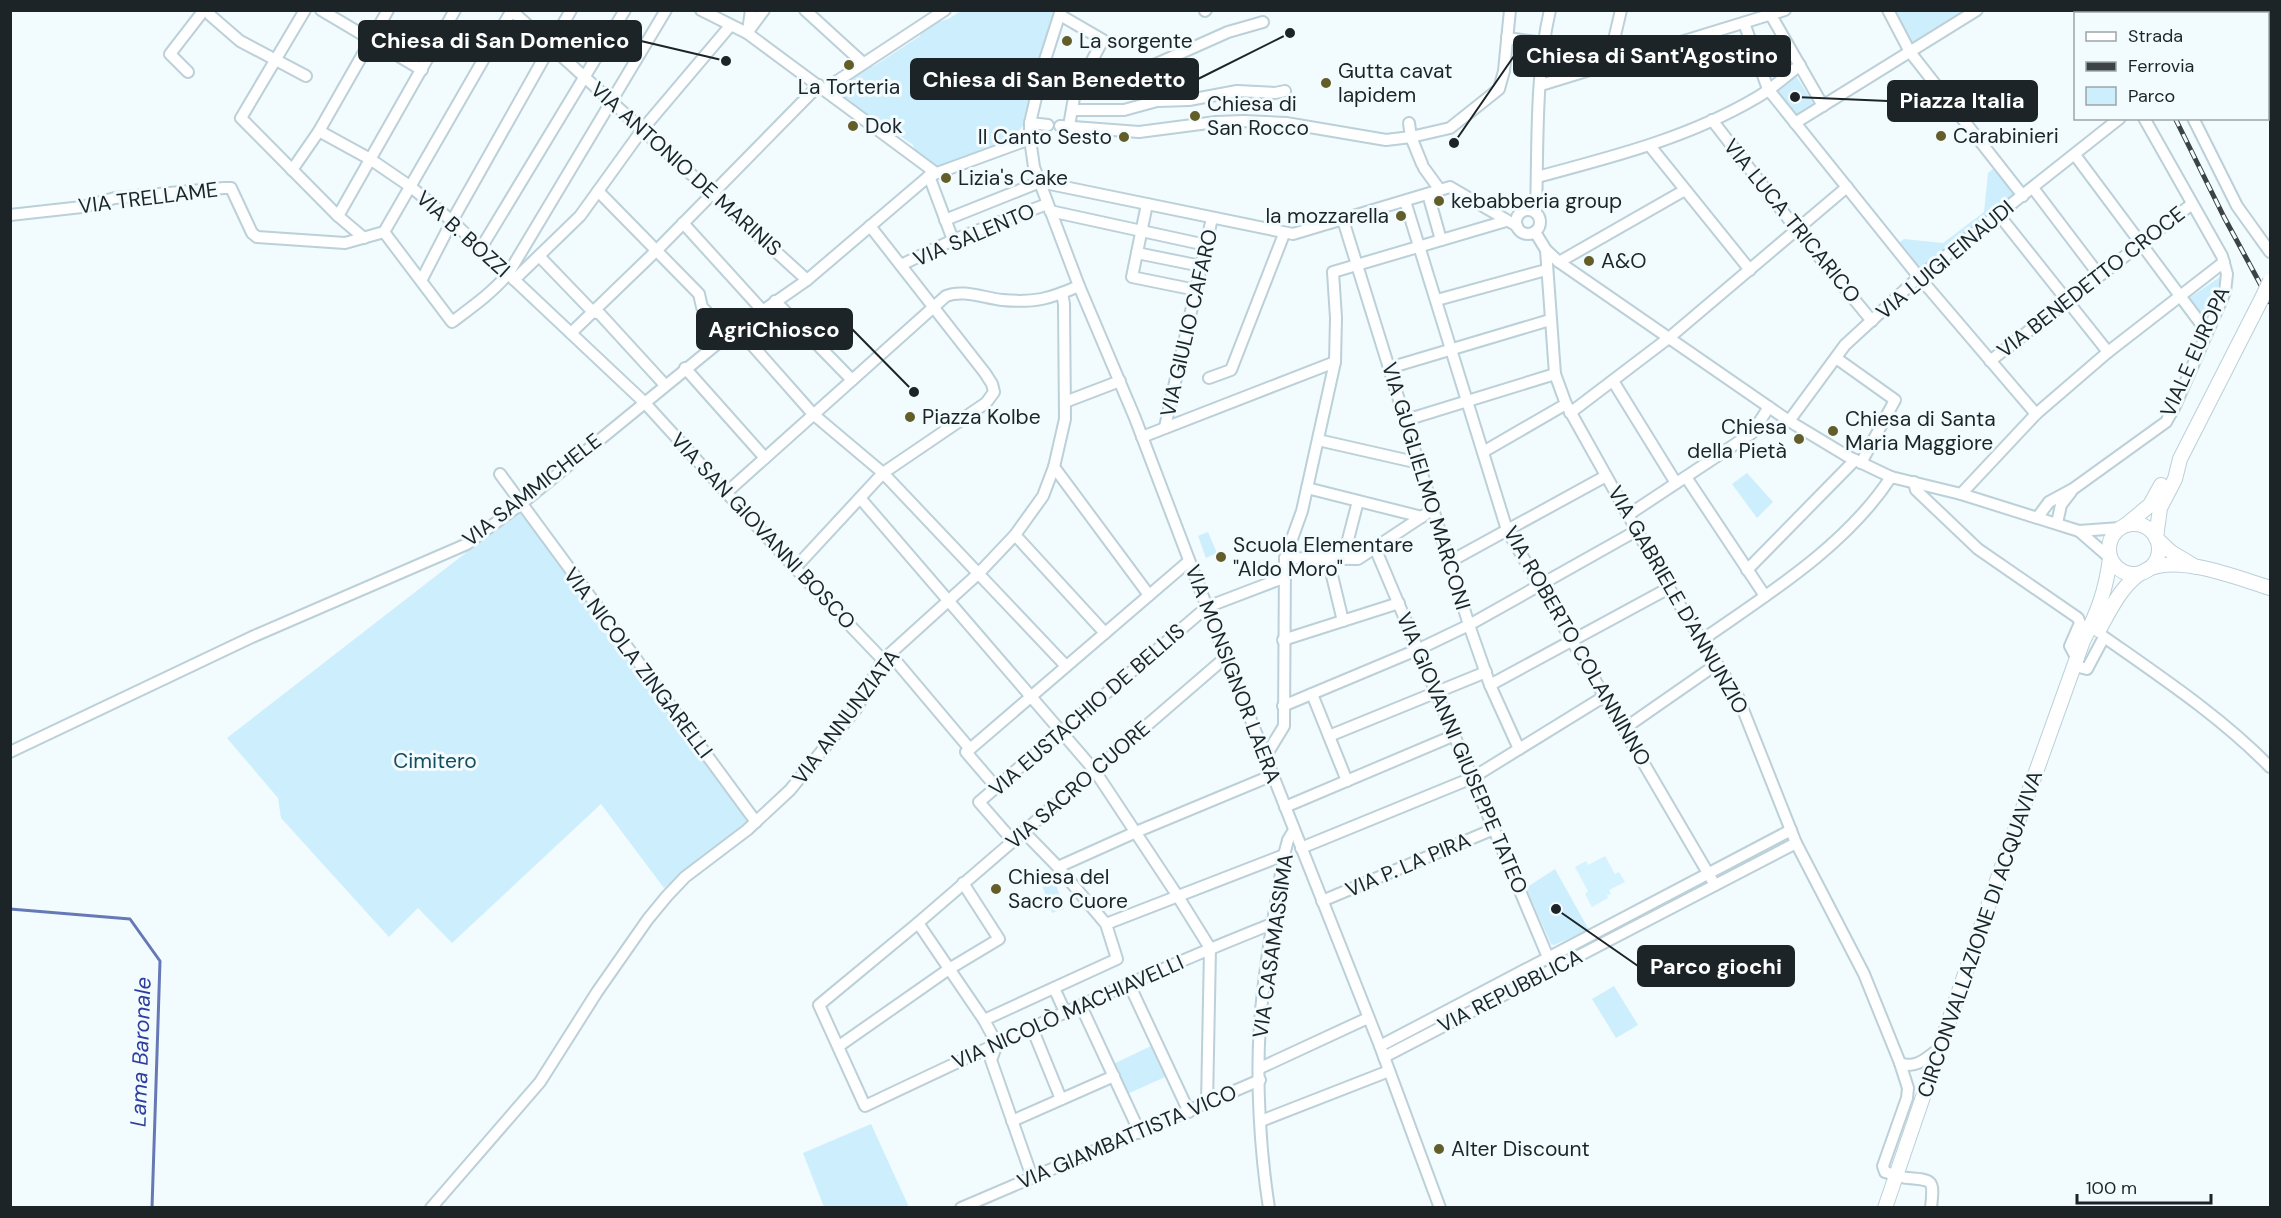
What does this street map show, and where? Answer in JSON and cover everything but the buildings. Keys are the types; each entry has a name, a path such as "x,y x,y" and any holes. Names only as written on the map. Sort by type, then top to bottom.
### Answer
{"main road":[{"path":"2076,664 2092,645 2111,607 2123,590 2152,565 2158,552 2156,538 2160,508 2175,478 2180,459 2271,281"},
{"path":"2180,459 2168,473 2150,505 2110,541 2110,558 2119,569 2126,572 2140,573 2168,565 2196,567 2271,588"},
{"path":"2123,527 2140,525 2146,528 2171,552 2196,567"},
{"name":"CIRCONVALLAZIONE DI ACQUAVIVA","path":"1885,1208 1994,890 2083,641 2098,613 2106,591 2110,558"}],"street":[{"path":"188,72 170,54 204,10"},
{"path":"209,10 210,15 240,41 306,76"},
{"path":"305,10 241,118 338,216 364,238 384,232 512,11"},
{"path":"321,10 422,70"},
{"path":"292,170 319,131 388,10"},
{"path":"338,216 455,10"},
{"path":"422,279 452,221 571,10"},
{"path":"481,248 625,10"},
{"path":"511,277 611,101 666,10"},
{"path":"701,10 747,33 822,87 932,174 953,240"},
{"path":"747,33 751,10"},
{"path":"747,33 764,10"},
{"path":"805,10 863,63"},
{"path":"571,333 822,87 945,10"},
{"path":"1060,13 1103,40 1075,92 1073,110 1064,126 1139,132 1216,122 1244,121 1305,126 1386,140 1450,128 1499,89 1504,71 1510,10"},
{"path":"1535,232 1540,224 1536,213 1535,162 1544,44 1550,10"},
{"path":"1608,65 1621,10"},
{"path":"1541,85 1744,23 1769,13 1785,10"},
{"path":"1888,10 1910,52 2023,196"},
{"path":"1795,123 1977,10"},
{"name":"VIA ANTONIO DE MARINIS","path":"512,11 807,280"},
{"name":"VIA MONSIGNOR LAERA","path":"1060,13 1044,63 1030,123 1034,167 1380,1046 1440,1208"},
{"path":"1769,13 1823,106"},
{"path":"1075,92 1127,77 1228,32 1263,22"},
{"path":"1744,23 1768,89 1919,277 2036,414"},
{"path":"384,232 422,279 452,322 539,256 579,216 642,130 730,26"},
{"path":"1507,38 1544,44"},
{"path":"1537,177 1650,146 1712,120 1757,98 1800,65"},
{"path":"1073,110 1124,110 1157,101 1189,100 1237,91 1247,90 1260,93 1285,91"},
{"path":"1107,109 1107,130"},
{"name":"VIA LUCA TRICARICO","path":"1712,120 1797,230 1872,321"},
{"name":"VIA LUIGI EINAUDI","path":"1789,421 1845,345 1919,277 2118,120"},
{"name":"VIALE EUROPA","path":"2037,518 2049,502 2073,489 2166,422 2225,292 2227,274 2224,262 2145,120"},
{"path":"2194,120 2236,206 2271,252"},
{"path":"1030,123 1048,124"},
{"path":"1409,123 1411,137 1423,166 1445,189 1516,226 1522,233 1535,232"},
{"name":"VIA B. BOZZI","path":"319,131 370,159 411,187 452,221 571,333"},
{"path":"932,174 1030,139"},
{"path":"1650,146 1750,270"},
{"path":"2075,155 2207,332"},
{"name":"VIA SAMMICHELE","path":"10,752 252,637 467,544 520,504 685,368 762,310 807,280 932,174"},
{"path":"945,220 1040,182 1284,234 1300,234 1445,189"},
{"name":"VIA TRELLAME","path":"10,215 82,207 114,198 231,188 252,233 257,237 345,243 364,238"},
{"path":"1483,452 1568,408 1612,381 1670,337 1847,188"},
{"path":"2033,188 2099,275"},
{"path":"1559,262 1685,190"},
{"path":"598,191 699,294 702,307 732,332 813,414 884,473 1066,666"},
{"path":"1428,194 1441,240"},
{"name":"VIA ROBERTO COLANNINNO","path":"1405,201 1507,531 1625,728 1715,885"},
{"path":"1148,204 1132,277 1196,290"},
{"name":"VIA BENEDETTO CROCE","path":"1990,361 2192,204"},
{"path":"1049,208 1206,245"},
{"name":"VIA SALENTO","path":"901,266 953,240 1049,208"},
{"path":"1516,226 1519,214 1527,210 1536,213"},
{"path":"1999,215 2108,352"},
{"name":"VIA GIULIO CAFARO","path":"1166,427 1212,218"},
{"name":"VIA GUGLIELMO MARCONI","path":"1343,219 1469,625 1490,685 1519,749"},
{"path":"1265,757 1284,726 1283,578 1285,558 1302,511 1335,362 1336,318 1333,272 1506,221"},
{"path":"683,223 762,310"},
{"path":"795,568 884,473 986,403 994,392 985,373 870,226"},
{"path":"1535,232 1546,250 1559,262 1789,421 1858,461 1891,477 1961,494 2079,531 2110,558"},
{"path":"1209,378 1231,370 1284,234"},
{"name":"VIA GABRIELE D'ANNUNZIO","path":"1546,250 1555,374 1568,408 1669,588 1738,697 1796,843 1864,974 1900,1063 1908,1088 1907,1098 1883,1166 1885,1172 1896,1174"},
{"path":"1137,253 1201,266"},
{"path":"539,256 593,312 600,314 665,385"},
{"path":"1961,494 2036,414 2108,352 2224,262"},
{"path":"1437,300 1546,270"},
{"path":"727,492 946,296 952,294 1025,301 1051,298 1079,286"},
{"name":"VIA ANNUNZIATA","path":"430,1208 540,1082 597,992 648,919 667,896 685,877 756,822 790,790 856,709 887,657 979,573 1015,535 1043,496 1054,466 1065,419 1062,293"},
{"path":"775,301 852,381"},
{"path":"1389,368 1550,320"},
{"name":"VIA SAN GIOVANNI BOSCO","path":"571,333 644,402 795,568 887,657 970,748 966,752 996,787"},
{"path":"1747,570 1858,461 1895,400 1836,358"},
{"path":"1142,437 1335,362"},
{"path":"685,368 765,458"},
{"path":"1406,420 1555,374"},
{"path":"1065,402 1120,381"},
{"path":"1612,381 1676,483"},
{"path":"1628,515 1752,433 1769,407"},
{"path":"1318,440 1419,464"},
{"path":"1054,466 1149,595"},
{"name":"VIA NICOLA ZINGARELLI","path":"500,474 756,822"},
{"path":"1449,562 1606,476"},
{"path":"1686,477 1765,596"},
{"path":"1702,640 1796,575 1874,503 1891,477"},
{"path":"1914,482 1916,490 1978,549 2078,618 2080,623 2070,646 2076,664 2087,669 2104,637 2204,710 2251,747 2271,767"},
{"path":"1307,489 1422,517"},
{"name":"VIALE EUROPA","path":"2058,524 2061,505 2073,489"},
{"path":"860,498 1095,771 1210,948 1207,1104"},
{"path":"1342,559 1358,501"},
{"path":"1285,558 1358,559 1432,510"},
{"path":"2079,531 2123,527"},
{"path":"1283,706 1469,625 1636,531"},
{"path":"1015,535 1105,633"},
{"name":"VIA GIOVANNI GIUSEPPE TATEO","path":"1375,548 1553,969"},
{"path":"1328,559 1343,621"},
{"path":"970,748 1189,561"},
{"name":"VIA EUSTACHIO DE BELLIS","path":"1013,841 979,802 1207,607 1283,578"},
{"path":"1490,685 1669,588"},
{"path":"1283,640 1399,603"},
{"name":"VIA SACRO CUORE","path":"839,1046 819,1005 918,923 1226,657"},
{"path":"1625,728 1717,664"},
{"path":"1329,736 1486,672"},
{"path":"1312,694 1347,781"},
{"path":"1301,848 1472,778 1605,696"},
{"path":"1285,807 1455,735"},
{"path":"1058,867 1273,775"},
{"name":"VIA P. LA PIRA","path":"1322,901 1494,829"},
{"name":"VIA CASAMASSIMA","path":"1269,1208 1261,1121 1260,1026 1264,979 1284,855 1288,840 1294,830"},
{"name":"VIA REPUBBLICA","path":"1380,1046 1791,830"},
{"path":"984,1020 1117,959 1106,924 1058,867 1024,832"},
{"name":"VIA REPUBBLICA","path":"1384,1057 1796,843"},
{"path":"1106,924 1284,855"},
{"path":"839,1046 949,969 999,939 963,883"},
{"name":"VIA NICOLÒ MACHIAVELLI","path":"839,1046 865,1106 1065,1012 1274,922"},
{"path":"918,923 984,1020 997,1044 991,1060 1032,1177"},
{"path":"1129,984 1189,1112"},
{"path":"1054,988 1065,1012"},
{"path":"1081,1006 1140,1133"},
{"path":"1260,1068 1368,1018"},
{"path":"1032,1028 1061,1099"},
{"path":"1900,1063 1906,1066 1913,1065 1941,1047"},
{"path":"1261,1121 1389,1071"},
{"path":"1012,1121 1114,1076"},
{"name":"VIA GIAMBATTISTA VICO","path":"961,1208 1260,1080"},
{"path":"1896,1174 1929,1182 1932,1188 1931,1208"}],"shaded area":[{"path":"1605,856 1615,874 1619,872 1625,882 1609,890 1611,894 1607,895 1608,898 1592,907 1585,894 1588,891 1575,867 1586,861 1588,865"}],"green space":[{"path":"961,11 1056,11 1028,120 1010,141 938,167 915,152 913,145 875,118 864,115 852,107 843,98 839,88 841,84 866,67 874,66 920,36 928,27"},
{"path":"1893,11 1969,11 1913,46"},
{"path":"1795,74 1814,105 1797,117 1776,89"},
{"path":"1994,168 2015,196 1919,269 1898,244 1904,239 1943,243 1984,212 1988,173"},
{"path":"2223,275 2205,319 2189,298"},
{"path":"1747,473 1773,502 1757,518 1732,484"},
{"name":"Cimitero","path":"521,510 752,821 664,888 601,804 452,943 418,908 389,937 281,818 278,798 227,738"},
{"path":"1208,532 1217,553 1206,558 1198,536"},
{"path":"1555,869 1589,930 1554,945 1551,944 1526,888"},
{"path":"1055,881 1064,909 1052,913 1042,885"},
{"path":"1614,986 1638,1025 1616,1038 1592,999"},
{"path":"1151,1046 1165,1077 1123,1096 1109,1066"},
{"path":"871,1124 909,1207 824,1207 803,1153"}],"waterway":[{"name":"Lama Baronale","path":"10,909 130,919 160,961 152,1208"}],"railway":[{"path":"2176,120 2224,217 2270,302"}],"place":[{"name":"Chiesa di San Benedetto","path":"1290,33"},
{"name":"La sorgente","path":"1067,41"},
{"name":"Chiesa di San Domenico","path":"726,61"},
{"name":"La Torteria","path":"849,65"},
{"name":"Gutta cavat lapidem","path":"1326,83"},
{"name":"Piazza Italia","path":"1795,97"},
{"name":"Chiesa di San Rocco","path":"1195,116"},
{"name":"Dok","path":"853,126"},
{"name":"Carabinieri","path":"1941,136"},
{"name":"Il Canto Sesto","path":"1124,137"},
{"name":"Chiesa di Sant'Agostino","path":"1454,143"},
{"name":"Lizia's Cake","path":"946,178"},
{"name":"kebabberia group","path":"1439,201"},
{"name":"la mozzarella","path":"1401,216"},
{"name":"A&O","path":"1589,261"},
{"name":"AgriChiosco","path":"914,392"},
{"name":"Piazza Kolbe","path":"910,417"},
{"name":"Chiesa di Santa Maria Maggiore","path":"1833,431"},
{"name":"Chiesa della Pietà","path":"1799,439"},
{"name":"Scuola Elementare \"Aldo Moro\"","path":"1221,557"},
{"name":"Chiesa del Sacro Cuore","path":"996,889"},
{"name":"Parco giochi","path":"1556,909"},
{"name":"Alter Discount","path":"1439,1149"}]}
